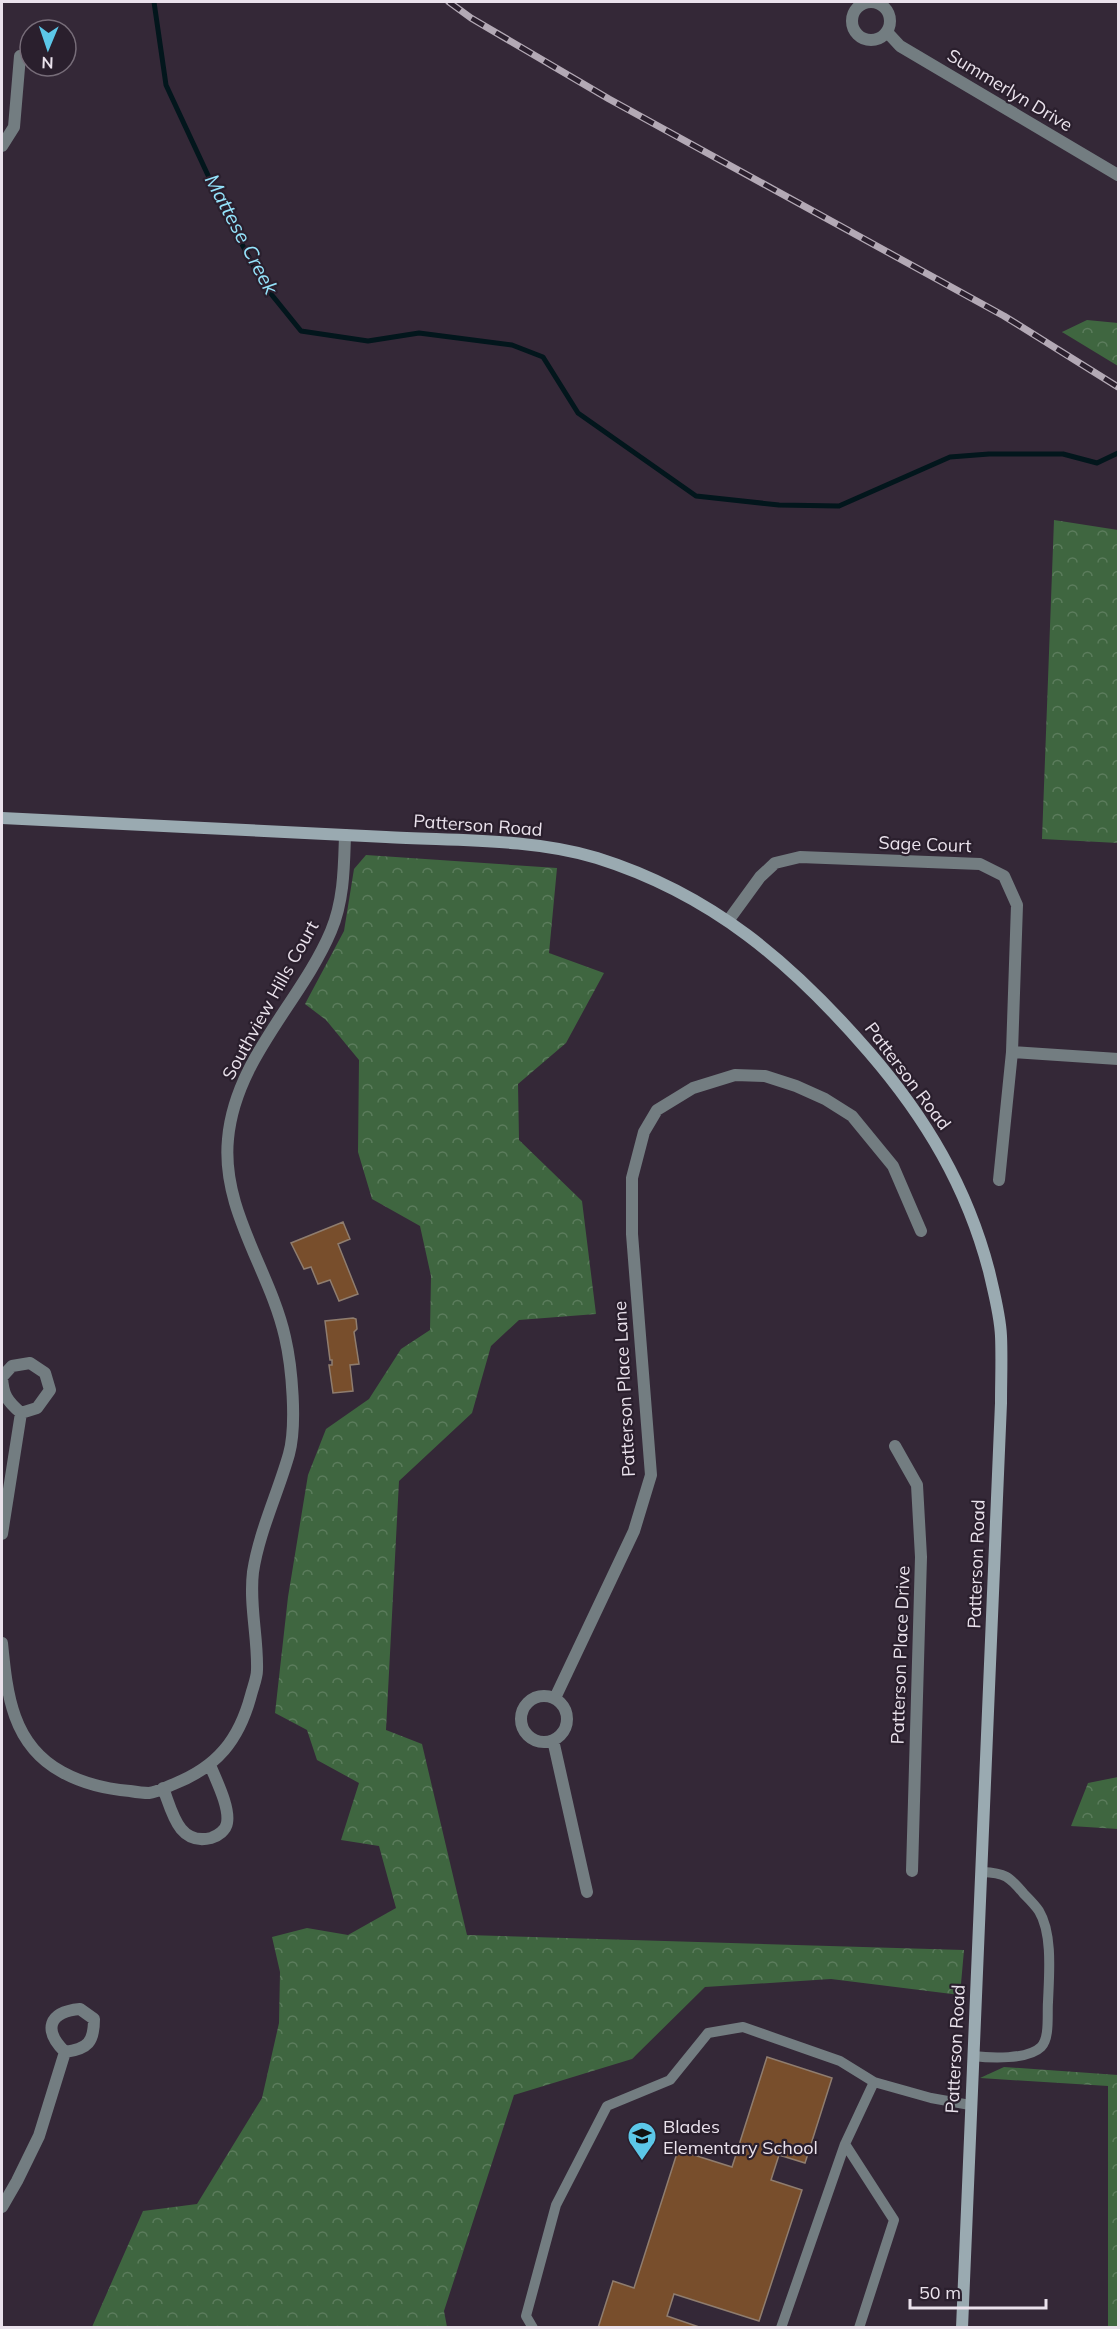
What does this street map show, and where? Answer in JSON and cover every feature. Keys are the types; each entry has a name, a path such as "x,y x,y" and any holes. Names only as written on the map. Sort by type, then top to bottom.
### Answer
{"street":[{"name":"Summerlyn Drive","path":"886,32 900,46 1119,175"},
{"path":"2,146 14,127 18,78"},
{"name":"Patterson Road","path":"2,818 474,842 561,850 597,858 684,895 754,939 815,994 872,1055 909,1101 937,1142 973,1217 984,1250 996,1297 1001,1335 1001,1403 962,2328"},
{"name":"Southview Hills Court","path":"2,1643 6,1680 15,1717 28,1745 44,1762 81,1782 102,1789 150,1793 188,1778 210,1765 230,1745 246,1714 257,1672 252,1614 254,1572 275,1492 290,1451 292,1400 285,1337 273,1298 240,1218 228,1176 228,1139 234,1102 248,1070 315,964 331,931 339,910 345,835"},
{"name":"Sage Court","path":"728,921 760,877 775,863 800,857 980,864 1004,876 1017,906 1012,1052 999,1180"},
{"path":"1012,1052 1119,1059"},
{"name":"Patterson Place Lane","path":"555,1698 634,1531 651,1476 632,1234 632,1178 644,1132 657,1110 693,1088 735,1075 765,1076 825,1098 852,1116 893,1166 921,1231"},
{"path":"2,1534 21,1413"},
{"name":"Patterson Place Drive","path":"895,1446 917,1485 921,1557 912,1871"},
{"path":"548,1696 555,1698 565,1708 567,1723 560,1736 553,1740 545,1742 530,1737 525,1731 521,1716 527,1703 533,1698 548,1696"},
{"path":"553,1740 587,1892"},
{"path":"163,1788 177,1825 188,1837 203,1840 218,1836 227,1825 227,1810 210,1765"},
{"path":"2,2206 39,2136 65,2052"}],"lane":[{"path":"973,2056 1017,2056 1040,2048 1045,2041 1047,2016 1049,1970 1046,1931 1040,1912 1013,1880 1002,1873 982,1872"},
{"path":"533,2328 526,2316 556,2205 607,2106 670,2080 708,2033 743,2027 840,2061 874,2082 931,2098 970,2105"},
{"path":"781,2328 845,2144 874,2082"},
{"path":"845,2144 894,2220 859,2328"}],"green space":[{"path":"1087,320 1118,323 1118,366 1062,332"},
{"path":"1054,520 1118,530 1118,843 1042,839"},
{"path":"366,855 557,868 549,953 604,973 566,1043 518,1084 519,1140 582,1201 596,1314 519,1320 491,1346 472,1413 399,1481 386,1730 422,1744 467,1935 964,1950 960,1995 831,1979 705,1987 632,2059 514,2095 444,2311 447,2327 92,2327 143,2211 197,2204 262,2098 279,2023 280,1972 272,1937 307,1928 348,1935 396,1908 379,1846 341,1840 359,1783 317,1760 307,1730 275,1713 288,1597 308,1475 326,1429 369,1399 401,1349 430,1330 431,1276 420,1226 372,1199 358,1152 359,1060 326,1020 305,1004 344,931 354,869"},
{"path":"1118,1777 1118,1829 1071,1826 1088,1783"},
{"path":"1004,2067 1118,2075 1118,2327 1108,2327 1108,2086 980,2078"}],"building":[{"path":"343,1222 350,1239 338,1244 358,1294 339,1301 330,1280 318,1284 311,1267 304,1269 291,1243"},
{"path":"356,1319 357,1329 354,1332 359,1364 350,1365 353,1391 333,1393 329,1365 332,1365 332,1360 330,1360 325,1321"},
{"name":"Blades Elementary School","path":"767,2057 832,2078 805,2163 779,2155 771,2180 802,2190 759,2321 674,2294 667,2316 702,2328 598,2328 613,2281 634,2288 678,2150 732,2167"}],"waterway":[{"name":"Mattese Creek","path":"154,2 166,85 226,214 263,284 301,331 368,341 419,333 512,345 543,357 578,413 696,496 779,505 839,506 950,457 989,454 1063,454 1097,463 1118,453"}],"railway":[{"path":"449,2 471,18 609,99 1004,316 1118,387"}],"place":[{"name":"Blades Elementary School","path":"642,2162"}]}
